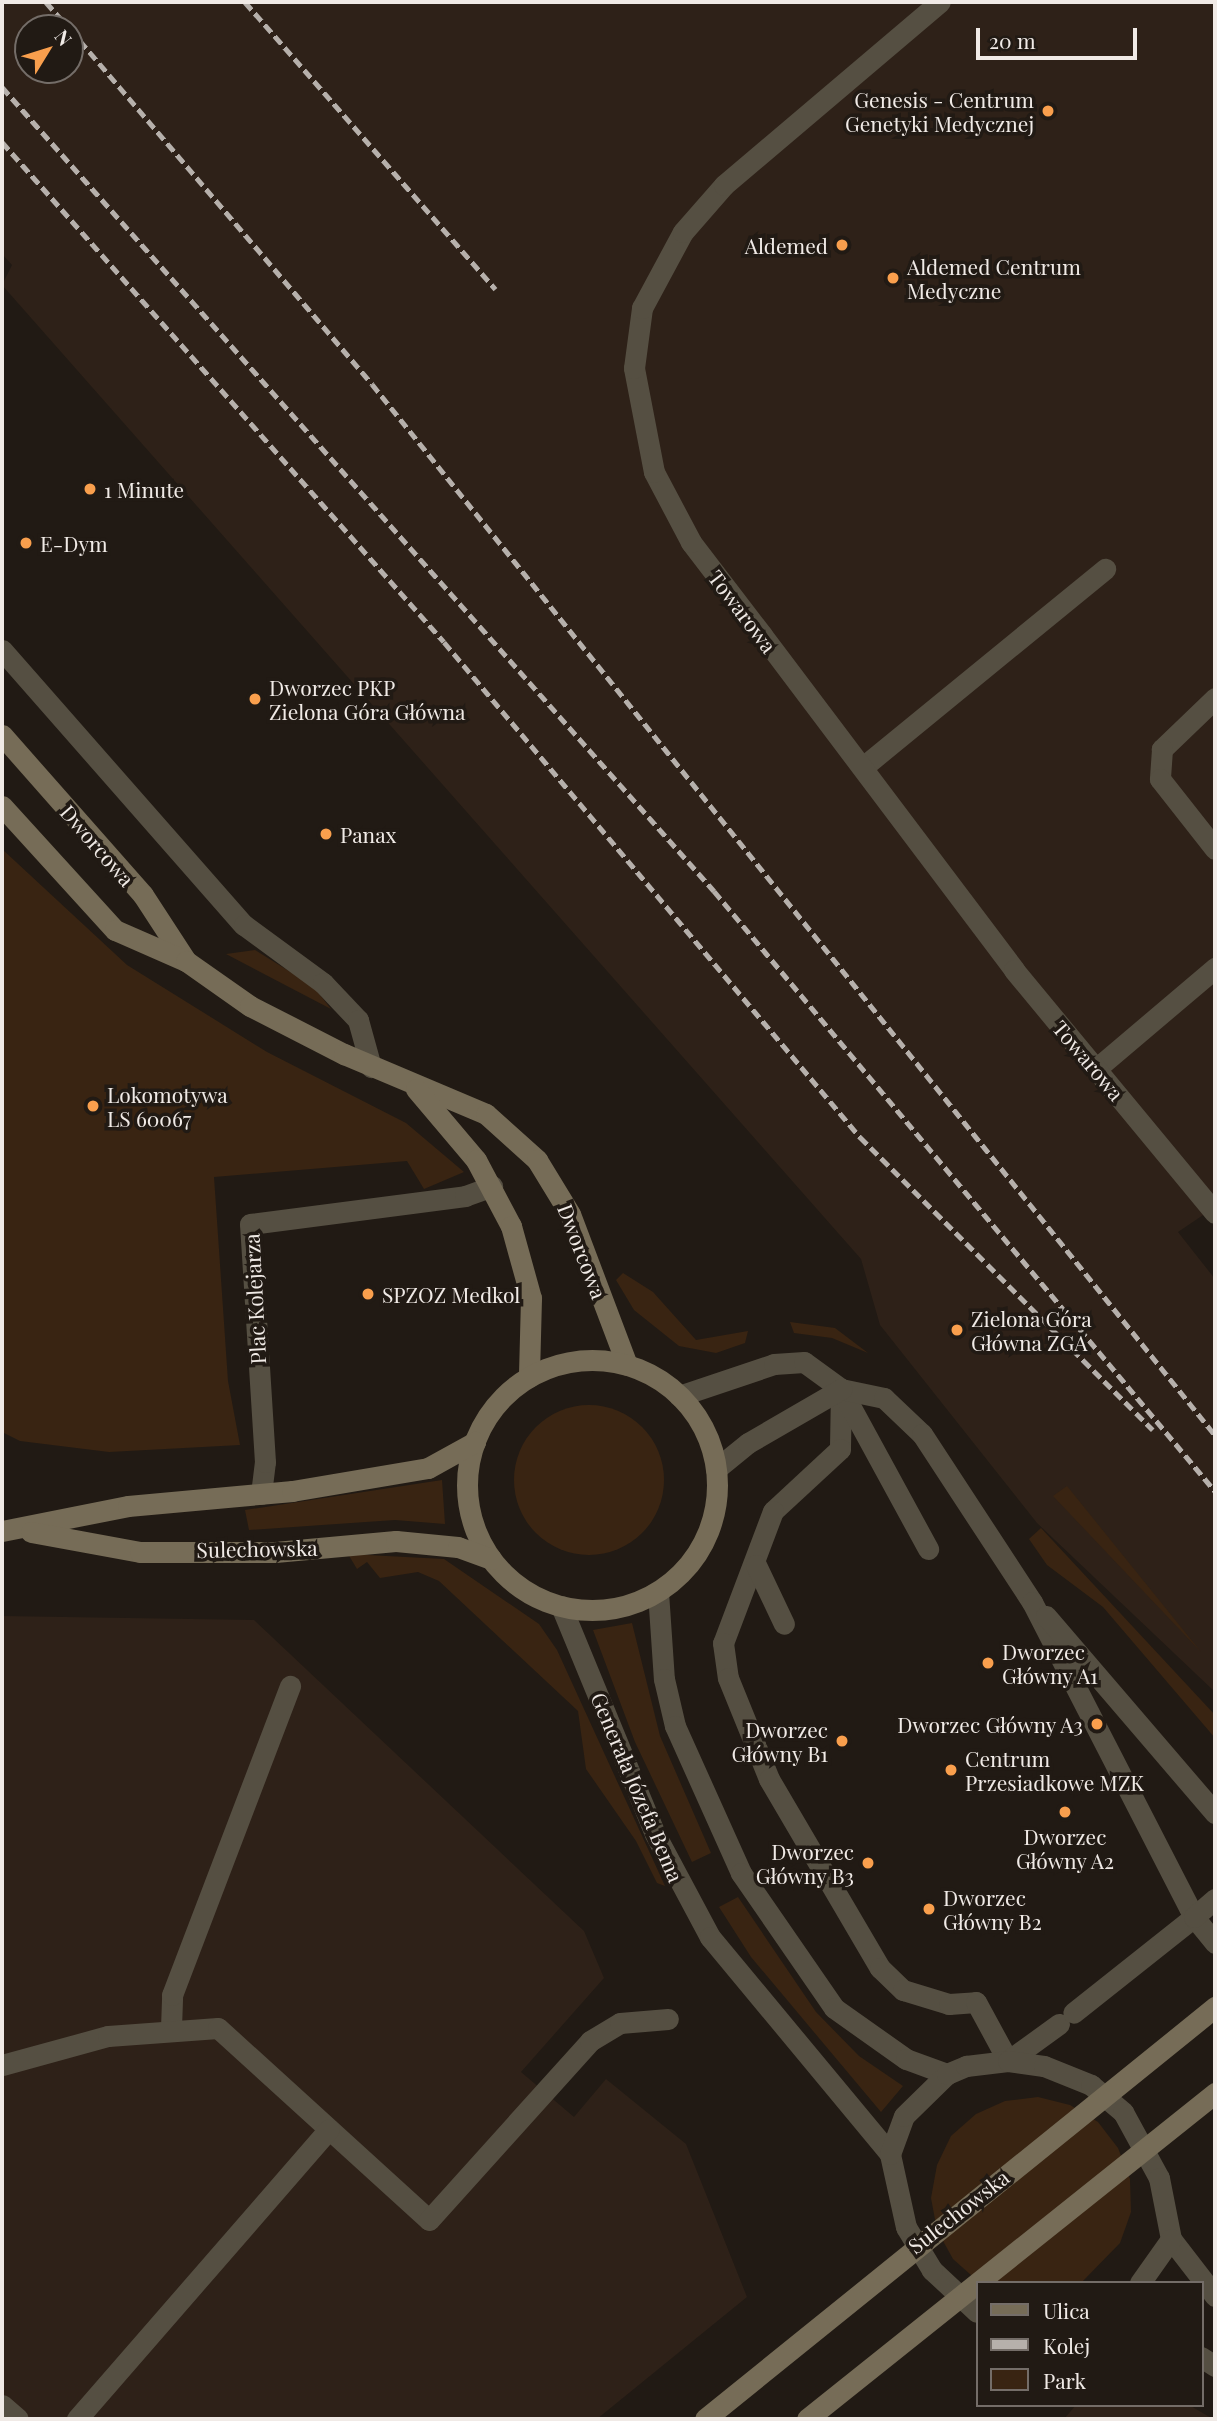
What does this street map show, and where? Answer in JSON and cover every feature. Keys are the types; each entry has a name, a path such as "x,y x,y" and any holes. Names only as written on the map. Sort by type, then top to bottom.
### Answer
{"street":[{"name":"Towarowa","path":"940,2 724,185 683,232 642,307 634,368 654,472 691,542 1097,1068 1215,1213"},
{"path":"863,767 1105,569"},
{"path":"2,650 244,925 323,983 358,1020 371,1067"},
{"path":"1215,698 1162,749 1160,779 1215,849"},
{"name":"Dworcowa","path":"2,735 143,895 186,961"},
{"name":"Dworcowa","path":"2,806 115,930 186,961 250,1006 371,1067 415,1088 486,1114 537,1160 570,1214 627,1364"},
{"path":"1097,1068 1215,968"},
{"name":"Dworcowa","path":"415,1088 492,1186 511,1226 531,1298 529,1377"},
{"name":"Plac Kolejarza","path":"261,1494 265,1462 250,1224 465,1196 492,1186"},
{"path":"582,1361 627,1364 680,1396 704,1429 716,1469 716,1505 705,1539 685,1569 658,1592 594,1611 561,1606 534,1596 491,1559 468,1502 475,1442 506,1394 529,1377 582,1361"},
{"path":"680,1396 774,1363 804,1362 841,1389 884,1398 904,1411 1032,1602 1194,1917 1215,1942"},
{"path":"716,1469 748,1443 841,1389"},
{"path":"841,1389 928,1549"},
{"path":"841,1389 841,1449 773,1511 756,1565 723,1643 728,1678 769,1779 880,1968 903,1990 949,2004 976,2001 1008,2061"},
{"name":"Sulechowska","path":"12,1531 128,1506 261,1494 428,1468 475,1442"},
{"name":"Sulechowska","path":"12,1531 140,1552 275,1552 396,1541 458,1547 491,1559"},
{"path":"756,1565 784,1624"},
{"path":"658,1592 663,1679 675,1726 741,1873 834,2008 883,2046 947,2074"},
{"path":"1032,1602 1083,1653 1215,1813"},
{"name":"Generała Józefa Bema","path":"561,1606 655,1834 705,1928 890,2154"},
{"path":"171,2028 172,1995 290,1686"},
{"path":"1008,2061 1215,1899"},
{"name":"Sulechowska","path":"705,2419 1215,2007"},
{"path":"2,2065 108,2036 171,2028 218,2028 429,2220 590,2041 620,2023 668,2019"},
{"path":"976,2311 932,2270 906,2227 890,2154 904,2116 947,2074 1008,2061 1044,2066 1091,2085 1123,2112 1159,2178 1171,2239 1215,2296"},
{"path":"980,2281 1215,2093"},
{"path":"77,2419 328,2129"},
{"path":"1141,2281 1171,2239"},
{"path":"807,2419 976,2284"},
{"path":"2,2405 18,2419"}],"shaded area":[{"path":"2,2 1215,2 1215,1207 1178,1232 1215,1279 1215,1692 1037,1523 880,1325 861,1259 2,285 12,265 2,254"},
{"path":"2,1616 254,1620 584,1931 604,1978 521,2072 574,2117 606,2079 686,2144 747,2297 597,2419 2,2419"},
{"path":"1074,2407 1192,2407 1213,2419 1064,2419"}],"green space":[{"path":"2,849 127,965 267,1052 406,1123 464,1172 424,1189 407,1161 214,1177 228,1381 240,1445 109,1452 20,1441 2,1432"},
{"path":"255,950 313,986 331,1009 226,954"},
{"path":"623,1273 653,1292 696,1340 748,1331 745,1343 716,1353 679,1346 634,1310 616,1280"},
{"path":"790,1322 835,1328 868,1353 832,1338 794,1333"},
{"path":"589,1405 618,1411 642,1427 658,1451 664,1480 658,1509 642,1533 618,1549 589,1555 560,1549 536,1533 520,1509 514,1480 520,1451 536,1427 560,1411"},
{"path":"442,1480 445,1524 395,1520 249,1530 245,1510"},
{"path":"1067,1486 1201,1652 1053,1496"},
{"path":"1041,1528 1215,1715 1215,1738 1103,1607 1047,1565 1029,1539"},
{"path":"348,1554 444,1559 539,1624 557,1650 665,1886 657,1883 636,1841 586,1769 578,1711 439,1581 418,1572 380,1578 367,1562 357,1569"},
{"path":"632,1623 660,1736 711,1853 692,1862 635,1742 593,1630"},
{"path":"738,1897 816,2012 859,2056 903,2086 881,2112 751,1957 719,1907"},
{"path":"1038,2097 1070,2105 1098,2122 1118,2148 1130,2179 1131,2212 1120,2243 1083,2281 978,2281 953,2259 937,2230 931,2198 937,2165 951,2136 976,2114 1005,2101"}],"railway":[{"path":"46,2 57,14"},
{"path":"245,2 495,289"},
{"path":"84,45 372,384 1215,1435"},
{"path":"2,87 714,891 1215,1491"},
{"path":"2,142 444,642 860,1137 1153,1430"}],"place":[{"name":"Genesis - Centrum Genetyki Medycznej","path":"1048,111"},
{"name":"Aldemed","path":"842,245"},
{"name":"Aldemed Centrum Medyczne","path":"893,278"},
{"name":"1 Minute","path":"90,489"},
{"name":"E-Dym","path":"26,543"},
{"name":"Dworzec PKP Zielona Góra Główna","path":"255,699"},
{"name":"Panax","path":"326,834"},
{"name":"Lokomotywa LS 60067","path":"93,1106"},
{"name":"SPZOZ Medkol","path":"368,1294"},
{"name":"Zielona Góra Główna ZGA","path":"957,1330"},
{"name":"Dworzec Główny A1","path":"988,1663"},
{"name":"Dworzec Główny A3","path":"1097,1724"},
{"name":"Dworzec Główny B1","path":"842,1741"},
{"name":"Centrum Przesiadkowe MZK","path":"951,1770"},
{"name":"Dworzec Główny A2","path":"1065,1812"},
{"name":"Dworzec Główny B3","path":"868,1863"},
{"name":"Dworzec Główny B2","path":"929,1909"}]}
